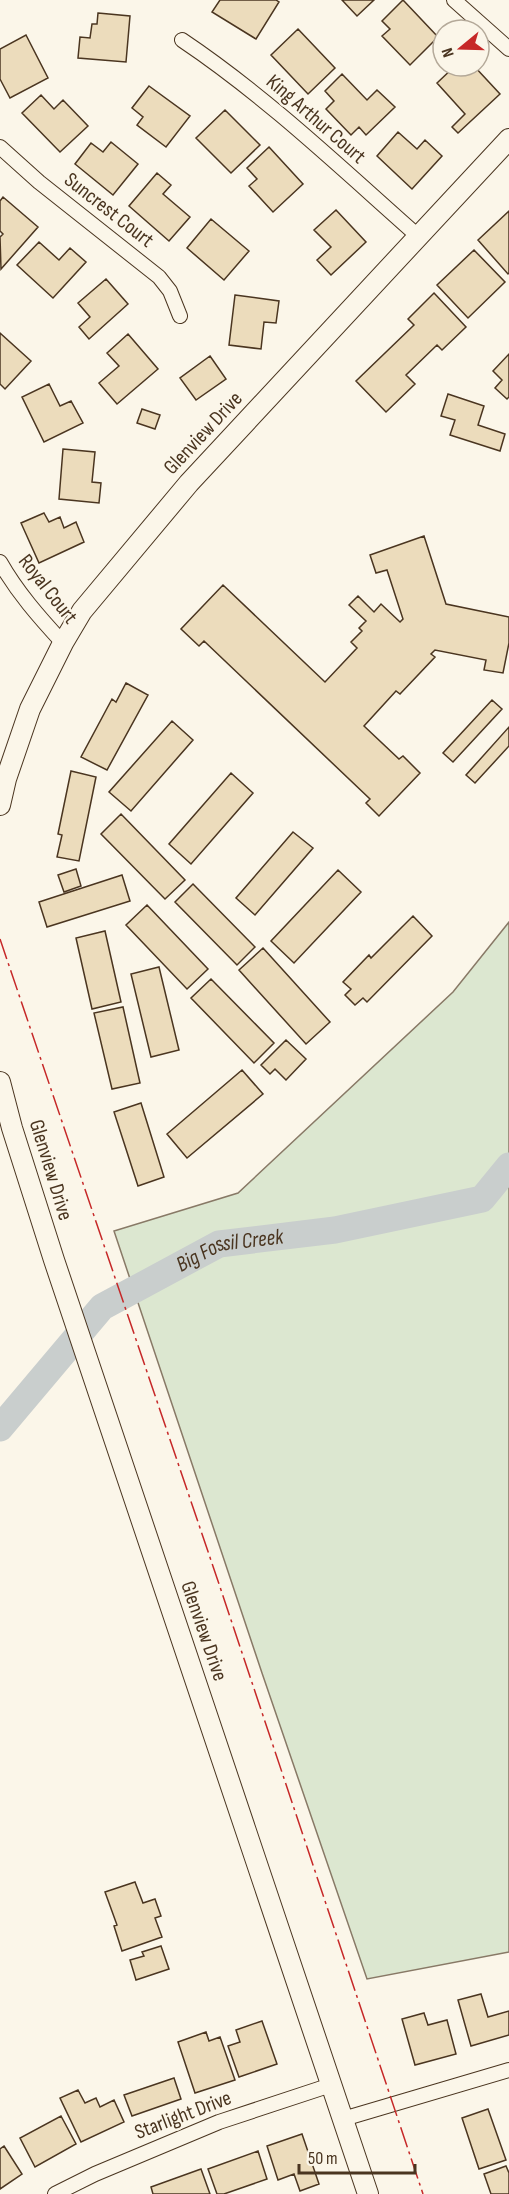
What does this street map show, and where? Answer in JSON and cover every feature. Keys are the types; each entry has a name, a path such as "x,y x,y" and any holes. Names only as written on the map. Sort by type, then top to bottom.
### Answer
{"main road":[{"name":"Glenview Drive","path":"0,804 6,779 30,709 82,611 189,483 509,139"},
{"name":"Glenview Drive","path":"0,1082 12,1128 54,1260 368,2194"}],"street":[{"path":"454,0 509,49"},
{"path":"466,12 475,0"},
{"name":"King Arthur Court","path":"182,40 219,65 267,103 418,237"},
{"name":"Suncrest Court","path":"0,147 39,182 159,277 170,291 180,316"},
{"name":"Royal Court","path":"0,561 12,583 27,603 63,643"},
{"path":"343,2120 509,2070"},
{"name":"Starlight Drive","path":"55,2194 95,2174 219,2122 331,2085"}],"green space":[{"path":"509,922 509,1952 367,1979 114,1231 238,1193 453,992"}],"building":[{"path":"220,0 276,0 279,2 256,39 212,12"},
{"path":"342,0 374,0 357,16"},
{"path":"403,0 431,30 431,44 410,65 382,36 390,29 382,21"},
{"path":"98,13 130,16 126,62 78,58 80,37 90,38 92,24 97,24"},
{"path":"298,29 335,68 308,94 271,55"},
{"path":"26,35 48,78 10,98 0,79 0,49"},
{"path":"342,74 367,100 377,90 395,107 366,135 359,127 351,135 326,109 334,101 325,91"},
{"path":"442,78 485,78 500,94 458,133 452,127 465,114 437,83"},
{"path":"149,86 190,116 166,147 137,125 143,117 132,108"},
{"path":"41,95 54,109 63,100 88,126 60,152 22,113"},
{"path":"225,110 260,145 231,173 196,138"},
{"path":"398,132 417,149 425,140 442,156 412,189 377,156"},
{"path":"111,142 138,164 113,195 75,164 91,143 103,152"},
{"path":"269,147 303,184 273,212 249,186 257,179 247,168"},
{"path":"157,173 171,185 163,194 190,217 169,241 129,206"},
{"path":"3,197 38,227 1,269 0,237 3,234 0,231 0,201"},
{"path":"336,210 366,242 331,275 317,260 331,247 314,230"},
{"path":"509,211 509,273 508,274 478,240"},
{"path":"211,219 249,251 224,280 187,248"},
{"path":"39,242 59,260 70,248 86,262 53,298 17,265"},
{"path":"474,250 505,282 468,318 437,285"},
{"path":"106,279 128,304 89,339 79,327 90,317 78,303"},
{"path":"434,293 466,327 442,350 437,345 406,375 415,384 386,412 356,381 414,325 408,319"},
{"path":"235,295 279,301 276,323 264,322 261,349 229,345"},
{"path":"0,333 31,361 5,389 0,384"},
{"path":"128,334 158,369 117,404 99,383 119,366 107,353"},
{"path":"509,354 509,397 507,399 495,388 502,380 493,371"},
{"path":"210,356 226,379 196,400 180,378"},
{"path":"49,384 60,406 71,401 83,423 44,442 22,397"},
{"path":"448,394 484,406 478,425 505,434 500,451 450,435 455,420 441,416"},
{"path":"142,409 160,415 155,429 137,423"},
{"path":"63,449 95,452 92,482 101,483 99,503 59,499"},
{"path":"44,513 49,522 60,517 64,528 76,522 84,542 39,563 21,523"},
{"path":"424,536 446,604 509,617 509,643 503,673 484,670 486,660 435,650 431,654 435,657 400,694 396,691 364,726 399,759 403,756 420,773 379,816 366,803 370,799 204,641 199,646 181,629 223,585 325,682 357,648 351,642 362,631 359,628 366,621 349,605 358,596 374,612 381,604 400,622 403,619 387,570 376,573 370,555"},
{"path":"126,683 148,695 107,770 81,757 112,699 116,702"},
{"path":"492,700 502,709 453,762 443,753"},
{"path":"172,721 193,740 131,811 109,792"},
{"path":"509,727 509,746 475,783 466,775"},
{"path":"71,771 96,777 79,861 57,857 62,835 58,834"},
{"path":"231,773 253,793 191,864 169,844"},
{"path":"121,814 185,880 165,899 101,834"},
{"path":"293,832 313,848 255,915 236,898"},
{"path":"76,869 81,886 64,892 58,875"},
{"path":"338,870 361,892 294,963 271,941"},
{"path":"122,875 130,901 47,927 39,902"},
{"path":"193,884 255,947 237,965 175,902"},
{"path":"147,905 208,969 187,989 126,925"},
{"path":"413,916 432,936 367,1002 363,998 355,1005 345,995 351,989 343,982 369,955 371,958"},
{"path":"105,931 121,1002 92,1009 76,938"},
{"path":"263,948 330,1022 306,1044 239,970"},
{"path":"159,967 179,1050 151,1057 131,974"},
{"path":"211,979 274,1043 254,1063 191,998"},
{"path":"123,1007 140,1083 112,1089 94,1013"},
{"path":"286,1040 306,1059 286,1080 275,1069 270,1074 261,1065"},
{"path":"242,1070 263,1094 187,1158 167,1134"},
{"path":"141,1103 164,1177 138,1186 114,1112"},
{"path":"135,1882 143,1903 155,1899 161,1916 155,1918 162,1937 122,1951 114,1926 117,1925 105,1892"},
{"path":"161,1946 169,1969 136,1980 130,1960 144,1956 142,1952"},
{"path":"481,1994 488,2017 509,2011 509,2035 471,2046 458,2000"},
{"path":"424,2013 428,2025 447,2020 456,2054 415,2065 402,2019"},
{"path":"262,2021 277,2064 239,2077 228,2046 240,2042 236,2030"},
{"path":"206,2032 209,2041 220,2037 235,2080 195,2093 178,2042"},
{"path":"174,2078 181,2099 132,2116 124,2095"},
{"path":"78,2090 85,2103 96,2098 100,2107 114,2100 124,2122 81,2142 60,2098"},
{"path":"488,2109 506,2160 479,2169 462,2118"},
{"path":"61,2116 76,2144 35,2167 20,2138"},
{"path":"302,2134 319,2184 300,2191 294,2174 278,2180 267,2146"},
{"path":"4,2146 22,2174 0,2189 0,2149"},
{"path":"258,2151 267,2179 224,2194 217,2194 208,2169"},
{"path":"506,2166 509,2173 509,2194 491,2194 484,2174"},
{"path":"201,2169 210,2194 153,2194 151,2187"}],"waterway":[{"name":"Big Fossil Creek","path":"0,1428 102,1307 219,1244 335,1230 482,1199 509,1166"}],"power":[{"path":"0,939 423,2194"}]}
